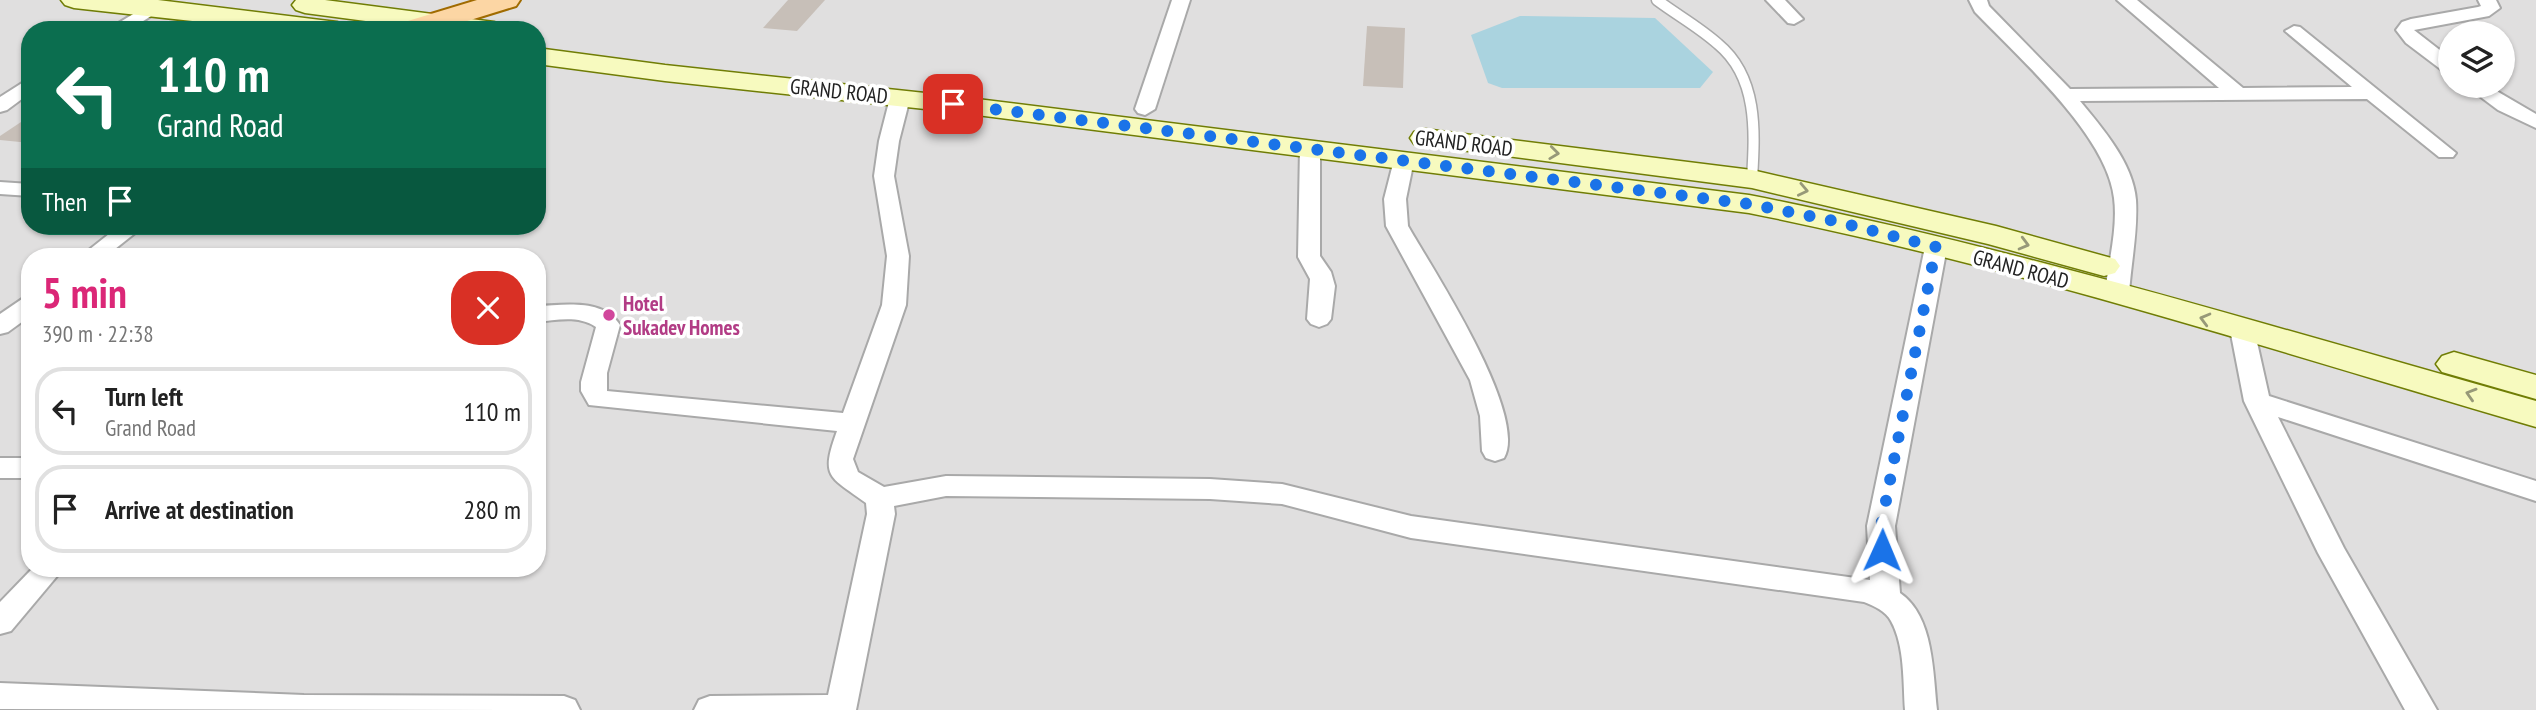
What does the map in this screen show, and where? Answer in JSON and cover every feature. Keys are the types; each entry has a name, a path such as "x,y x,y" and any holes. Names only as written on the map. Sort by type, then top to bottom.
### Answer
{"main road":[{"path":"74,0 265,21"},
{"path":"249,0 438,21 476,6 506,0"},
{"name":"GRAND ROAD","path":"546,37 1752,179 1996,236 2242,329 2536,414"},
{"name":"GRAND ROAD","path":"546,57 1310,148 1749,204 1830,220 1936,247 2118,282 2536,387"}],"street":[{"path":"1145,109 1181,0"},
{"path":"1775,0 1794,19"},
{"path":"1978,0 1981,8 2066,94 2114,165 2125,196 2118,282"},
{"path":"2126,0 2238,94"},
{"path":"2438,58 2412,39 2405,30 2408,26 2483,12 2491,8 2487,0"},
{"path":"130,21 153,7"},
{"path":"2294,31 2446,153"},
{"path":"0,106 21,91"},
{"path":"2066,94 2369,93"},
{"path":"710,710 841,709 881,514 879,498 869,489 850,482 841,473 840,459 894,305 898,256 884,176 889,141 900,98"},
{"path":"2493,98 2536,122"},
{"path":"1310,148 1309,257 1325,283 1318,319"},
{"path":"1404,160 1395,199 1397,226 1482,380 1493,416 1495,451"},
{"path":"0,188 21,189"},
{"path":"103,248 121,235"},
{"path":"1886,598 1881,526 1936,247"},
{"path":"546,314 588,313 602,317 608,325 608,337 593,379 592,391 598,399 852,423"},
{"path":"2242,329 2257,401 2332,553 2421,710"},
{"path":"2257,401 2536,491"},
{"path":"0,468 21,468"},
{"path":"879,498 946,486 1210,489 1282,494 1411,527 1868,591 1886,598 1901,611 1909,629 1922,710"},
{"path":"0,622 42,577"},
{"path":"0,696 180,707 564,710"}],"lane":[{"path":"1657,0 1713,40 1737,63 1748,84 1754,150 1752,179"}],"shaded area":[{"path":"0,0 2536,0 2536,710 0,710"}],"water":[{"path":"1520,16 1655,18 1713,72 1700,88 1502,88 1488,83 1471,35"}],"building":[{"path":"788,0 825,0 797,31 763,28"},
{"path":"1367,26 1405,28 1403,88 1363,86"},
{"path":"21,122 21,142 0,140 0,136"}],"place":[{"name":"Hotel Sukadev Homes","path":"609,315"}],"route":[{"path":"953,104 1749,204 1830,220 1936,247 1881,526 1882,550"}]}
